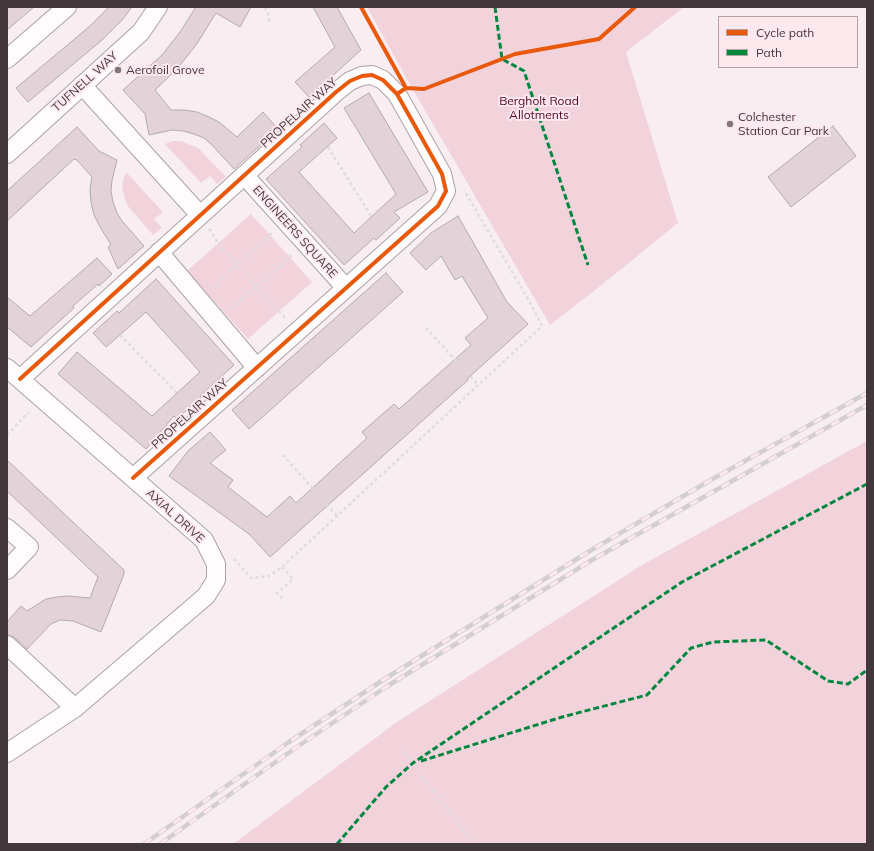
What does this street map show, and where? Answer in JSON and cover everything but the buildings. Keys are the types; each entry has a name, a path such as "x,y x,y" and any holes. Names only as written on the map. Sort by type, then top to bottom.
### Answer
{"street":[{"path":"7,59 67,7"},
{"name":"TUFNELL WAY","path":"7,154 142,32 158,7"},
{"name":"PROPELAIR WAY","path":"13,373 159,252 350,81 362,76 372,75 383,80 397,94 442,174 446,191 438,206 133,478"},
{"path":"82,85 200,215"},
{"name":"ENGINEERS SQUARE","path":"244,175 346,288"},
{"path":"159,252 257,368"},
{"name":"AXIAL DRIVE","path":"7,754 75,708 206,596 216,580 216,564 204,540 13,373"},
{"path":"7,528 29,547 7,570"},
{"path":"7,645 75,708"}],"path":[{"path":"265,7 269,16 270,24"},
{"path":"328,147 372,216"},
{"path":"232,558 251,578 270,576 282,567 479,386 542,326 460,185"},
{"path":"200,215 218,243 297,332"},
{"path":"198,300 286,222"},
{"path":"217,321 305,243"},
{"path":"426,328 479,386"},
{"path":"120,334 177,393"},
{"path":"7,435 42,398"},
{"path":"283,455 337,516"},
{"path":"282,567 293,579 277,593 284,601"},
{"path":"404,752 474,844"}],"green space":[{"name":"Bergholt Road Allotments","path":"367,7 684,7 626,52 678,223 550,325 408,81"},
{"path":"173,141 181,141 198,148 226,177 217,184 210,176 201,183 165,144"},
{"path":"126,172 163,212 154,219 162,228 153,235 127,205 122,188"},
{"path":"251,214 312,282 248,339 187,271"},
{"path":"867,441 867,844 233,844 397,722 642,565"}],"railway":[{"path":"144,844 289,742 383,680 588,552 709,481 867,393"},
{"path":"160,844 294,749 386,687 592,560 867,405"}],"marked path":[{"path":"495,7 502,59 524,71 588,265"},
{"path":"337,844 386,787 413,763 682,582 867,484"},
{"path":"421,761 562,717 647,695 691,648 713,642 766,640 828,681 848,684 867,670"}],"cycle path":[{"path":"361,7 406,88"},
{"path":"397,94 406,88 424,89 515,54 599,39 635,7"},
{"path":"20,379 336,92 350,81 362,76 372,75 383,80 397,94 442,174 446,191 438,206 133,478"}],"place":[{"name":"Aerofoil Grove","path":"118,70"},
{"name":"Colchester Station Car Park","path":"730,124"}]}
